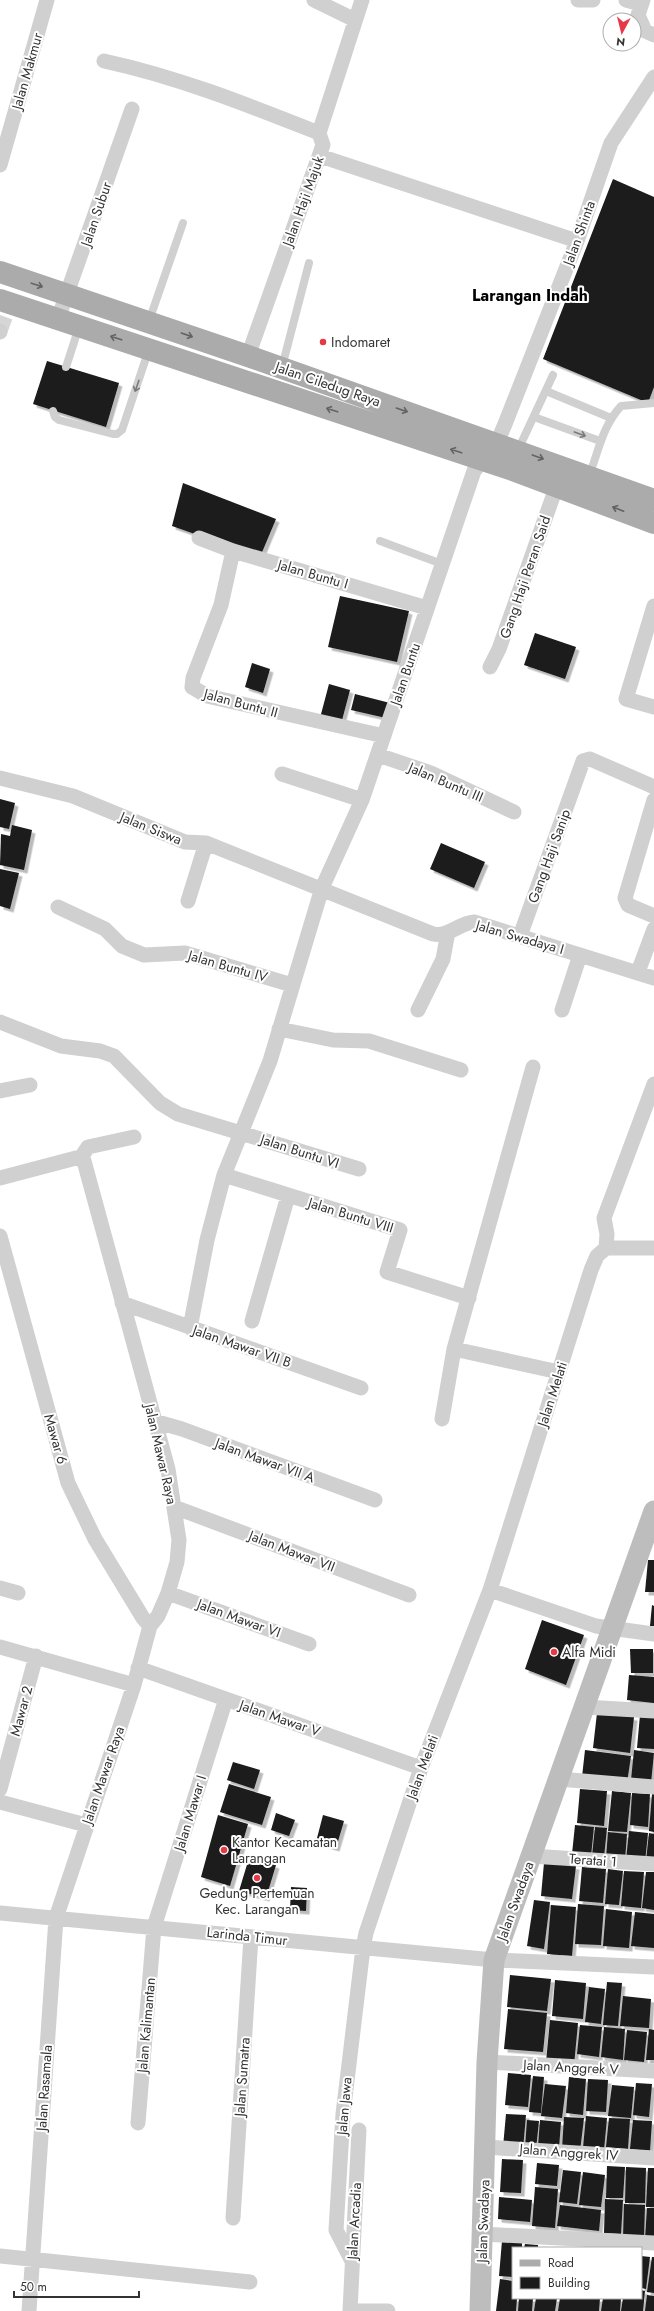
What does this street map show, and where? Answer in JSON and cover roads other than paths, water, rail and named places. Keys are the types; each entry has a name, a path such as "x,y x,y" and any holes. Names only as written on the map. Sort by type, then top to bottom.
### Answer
{"main road":[{"name":"Jalan Ciledug Raya","path":"0,272 153,323 497,443 514,459 557,485 654,523"},
{"path":"79,326 88,302"},
{"name":"Jalan Ciledug Raya","path":"5,306 58,319 484,460 514,459 589,476 654,500"},
{"path":"149,349 153,323"}],"street":[{"name":"Jalan Makmur","path":"0,165 47,0"},
{"path":"314,0 355,20"},
{"name":"Jalan Haji Majuk","path":"248,356 320,156 323,145 319,133 362,0"},
{"path":"578,0 593,0"},
{"path":"636,1 638,15 643,28 654,35"},
{"path":"104,61 151,71 242,103 319,133"},
{"name":"Jalan Shinta","path":"484,460 497,443 577,241 611,143 654,77"},
{"name":"Jalan Subur","path":"58,319 132,110"},
{"path":"320,156 577,241"},
{"name":"Jalan Buntu","path":"190,1328 206,1247 224,1175 240,1131 270,1061 322,888 362,800 474,471 484,460"},
{"name":"Gang Haji Peran Said","path":"490,667 500,649 557,485"},
{"name":"Jalan Buntu I","path":"199,538 232,551 427,608"},
{"name":"Jalan Buntu II","path":"232,551 221,605 193,678 192,687 207,696 384,736"},
{"path":"654,606 626,699 654,707"},
{"name":"Jalan Buntu III","path":"378,755 431,774 514,812"},
{"name":"Gang Haji Sanip","path":"520,936 579,776 583,761 590,759 654,787"},
{"path":"282,774 362,800"},
{"name":"Jalan Siswa","path":"0,778 73,796 185,842 206,843 322,888"},
{"path":"654,800 625,898 628,905 654,916"},
{"path":"188,901 206,843"},
{"name":"Jalan Swadaya I","path":"322,888 433,934 444,935 468,922 474,922 654,978"},
{"name":"Jalan Buntu IV","path":"58,907 105,929 122,946 144,955 185,953 292,985"},
{"path":"638,972 654,929"},
{"path":"418,1010 443,959 448,932"},
{"path":"562,1010 580,955"},
{"name":"Jalan Buntu VI","path":"0,1022 60,1046 100,1051 114,1056 160,1103 178,1114 240,1131 290,1149 359,1169"},
{"path":"279,1029 333,1040 369,1041 461,1070"},
{"path":"442,1419 454,1349 533,1067"},
{"path":"654,1084 604,1218 607,1234 606,1248 654,1248"},
{"path":"0,1091 30,1085"},
{"path":"0,1178 76,1158 80,1159 88,1147 134,1138"},
{"name":"Jalan Mawar Raya","path":"56,1918 134,1685 150,1626 158,1616 168,1593 177,1562 178,1540 168,1469 84,1161 80,1159"},
{"name":"Jalan Buntu VIII","path":"224,1175 400,1230 387,1272 469,1298"},
{"path":"252,1321 288,1196"},
{"name":"Mawar 6","path":"0,1236 68,1483 95,1539 143,1618 150,1626"},
{"name":"Jalan Melati","path":"362,1948 421,1768 490,1590 591,1270 597,1256 606,1248"},
{"name":"Jalan Mawar VII B","path":"122,1303 361,1388"},
{"path":"454,1349 559,1372"},
{"name":"Jalan Mawar VII A","path":"154,1421 182,1429 375,1500"},
{"name":"Jalan Mawar VII","path":"174,1507 409,1595"},
{"name":"Jalan Swadaya","path":"480,2311 487,2062 494,1960 612,1629 647,1550 654,1511"},
{"path":"0,1588 18,1593"},
{"path":"490,1590 612,1629 654,1634"},
{"name":"Jalan Mawar VI","path":"168,1593 309,1644"},
{"path":"0,1647 134,1685"},
{"name":"Mawar 2","path":"0,1789 36,1656"},
{"name":"Jalan Mawar V","path":"138,1668 421,1768"},
{"name":"Jalan Mawar I","path":"154,1927 226,1699"},
{"path":"584,1707 654,1711"},
{"path":"559,1779 654,1787"},
{"path":"0,1802 86,1825"},
{"name":"Teratai 1","path":"531,1856 654,1864"},
{"name":"Larinda Timur","path":"0,1913 494,1960 654,1967"},
{"name":"Jalan Rasamala","path":"29,2311 56,1918"},
{"name":"Jalan Kalimantan","path":"138,2123 154,1927"},
{"name":"Jalan Sumatra","path":"234,2218 251,1937"},
{"name":"Jalan Jawa","path":"352,2261 336,2230 343,2114 362,1948"},
{"name":"Jalan Anggrek V","path":"487,2062 654,2072"},
{"name":"Jalan Arcadia","path":"359,2130 352,2261 351,2311 388,2311"},
{"name":"Jalan Anggrek IV","path":"485,2147 654,2158"},
{"path":"482,2234 654,2243"},
{"path":"0,2256 250,2282"}],"lane":[{"path":"153,323 184,223"},
{"path":"282,368 310,263"},
{"path":"66,367 79,326"},
{"path":"54,411 55,418 58,420 117,434 122,430 149,349"},
{"path":"514,459 553,375"},
{"path":"546,391 611,418"},
{"path":"589,476 600,441 611,418 622,406 654,403"},
{"path":"534,417 600,441"},
{"path":"380,541 442,564"}],"tunnel":[{"path":"0,331 6,315"}],"place":[{"name":"Indomaret","path":"323,342"},
{"name":"Alfa Midi","path":"554,1652"},
{"name":"Kantor Kecamatan Larangan","path":"224,1850"},
{"name":"Gedung Pertemuan Kec. Larangan","path":"257,1878"}],"district":[{"name":"Larangan Indah","path":"530,295"}]}
